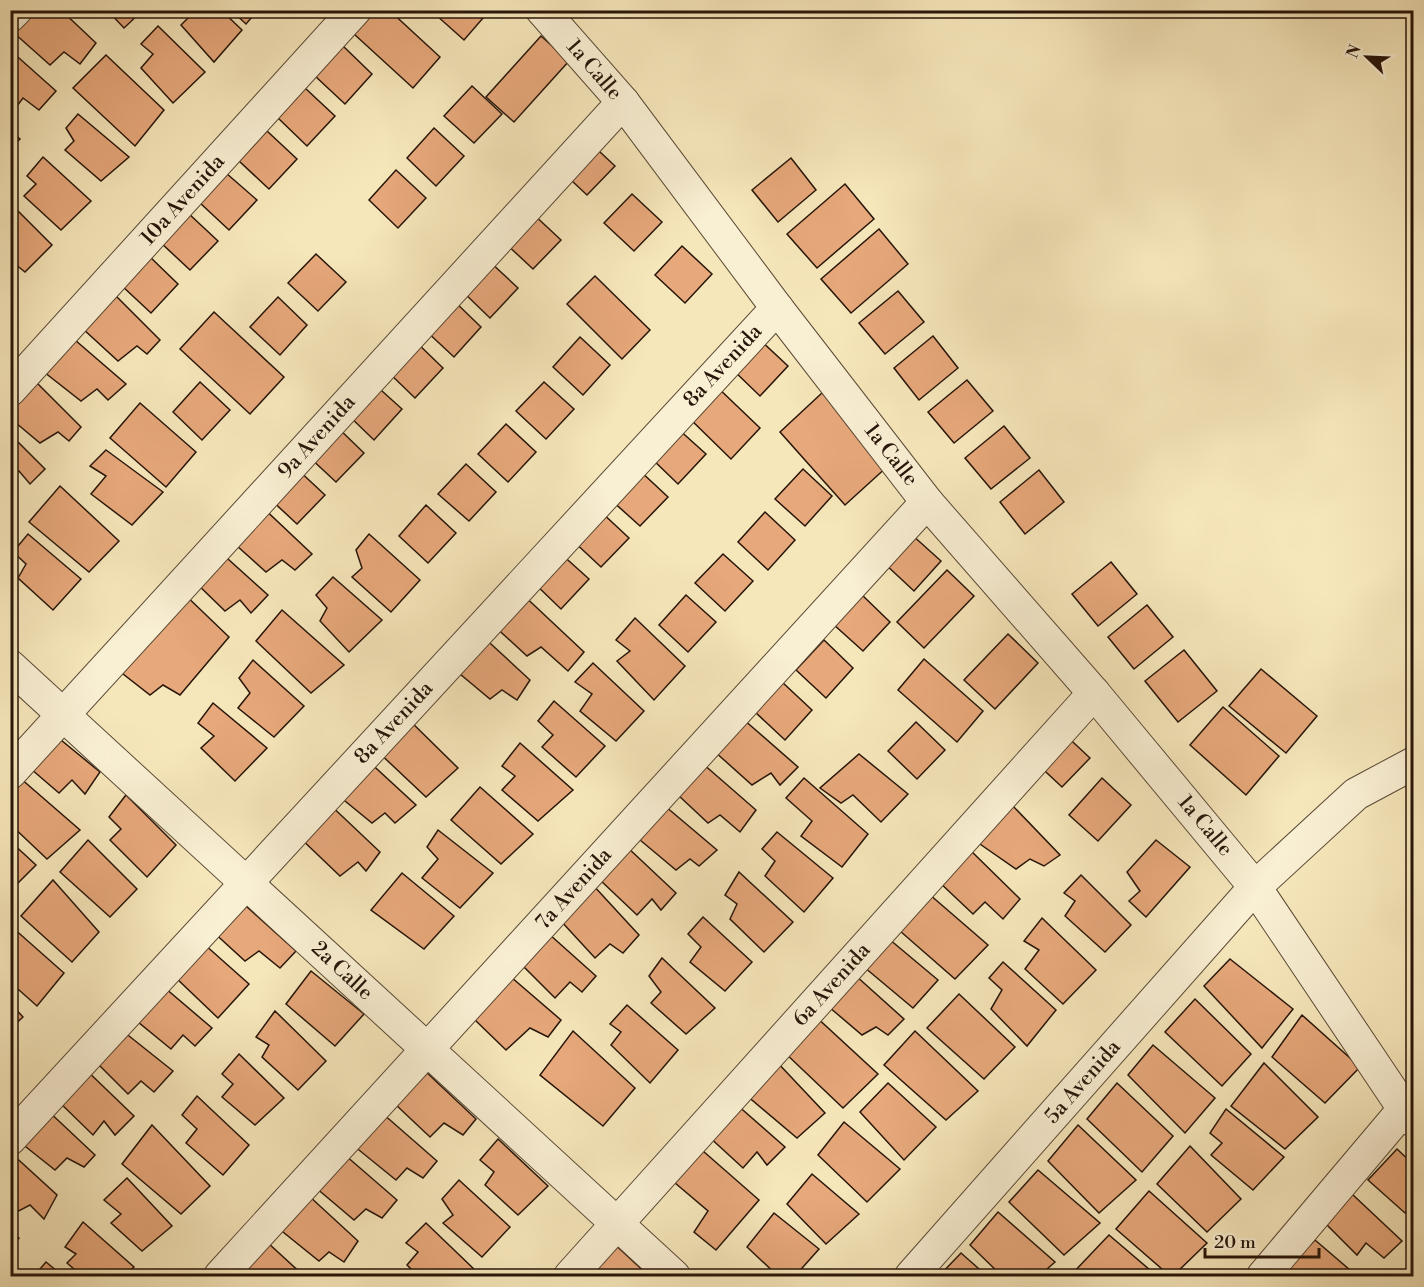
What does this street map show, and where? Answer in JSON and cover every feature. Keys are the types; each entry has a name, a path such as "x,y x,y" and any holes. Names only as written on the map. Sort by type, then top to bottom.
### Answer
{"street":[{"path":"10,16 16,10"},
{"name":"10a Avenida","path":"10,390 356,10"},
{"name":"1a Calle","path":"542,10 623,102 777,308 927,502 1095,693 1255,886 1409,1115"},
{"name":"9a Avenida","path":"10,772 623,102"},
{"name":"8a Avenida","path":"10,1139 777,308"},
{"name":"7a Avenida","path":"220,1276 927,502"},
{"name":"2a Calle","path":"10,666 674,1276"},
{"name":"6a Avenida","path":"570,1276 1095,693"},
{"path":"1255,886 1356,794 1413,763"},
{"name":"5a Avenida","path":"911,1276 1255,886"},
{"path":"1263,1276 1409,1115"}],"building":[{"path":"33,10 61,10 96,43 80,64 64,52 50,65 14,33"},
{"path":"107,10 143,10 124,28"},
{"path":"191,10 221,10 242,30 214,62 181,25 193,13"},
{"path":"231,10 258,10 246,24"},
{"path":"375,10 389,10 440,57 413,88 354,34"},
{"path":"440,10 490,10 464,40 436,15"},
{"path":"158,26 205,72 173,103 141,68 153,54 141,44"},
{"path":"541,36 569,61 514,122 486,97"},
{"path":"343,46 372,74 345,104 315,76"},
{"path":"10,50 56,91 39,110 23,98 14,110 10,107"},
{"path":"106,55 164,110 135,146 73,88"},
{"path":"472,86 502,114 474,143 444,116"},
{"path":"305,88 335,116 307,146 278,118"},
{"path":"78,114 129,157 101,181 65,150 74,141 66,128"},
{"path":"434,128 464,156 436,186 407,158"},
{"path":"10,130 20,139 10,149"},
{"path":"267,131 297,159 269,189 239,161"},
{"path":"585,138 615,166 587,195 557,167"},
{"path":"43,157 91,201 61,230 24,196 36,184 27,176"},
{"path":"791,158 816,190 778,222 752,190"},
{"path":"396,170 426,198 398,228 369,200"},
{"path":"226,173 257,200 229,230 199,202"},
{"path":"845,184 874,219 817,268 787,234"},
{"path":"632,194 662,222 634,251 604,223"},
{"path":"10,203 52,245 25,272 10,260"},
{"path":"531,212 561,240 533,269 503,241"},
{"path":"188,213 218,241 190,270 160,242"},
{"path":"879,229 908,264 851,313 821,279"},
{"path":"682,246 712,274 685,303 655,275"},
{"path":"316,254 346,282 318,311 288,283"},
{"path":"149,256 178,284 151,313 121,285"},
{"path":"488,260 518,288 490,318 461,290"},
{"path":"595,276 650,330 622,359 567,304"},
{"path":"898,291 924,322 885,354 859,323"},
{"path":"115,295 160,340 147,354 137,346 118,361 82,328"},
{"path":"278,297 307,325 280,355 250,327"},
{"path":"452,299 481,327 454,357 424,329"},
{"path":"214,312 284,377 250,414 180,349"},
{"path":"933,336 958,368 919,400 894,368"},
{"path":"580,337 610,365 583,395 553,367"},
{"path":"758,338 788,366 760,396 731,368"},
{"path":"75,340 126,384 108,400 97,389 81,401 44,372"},
{"path":"414,340 443,368 415,398 386,370"},
{"path":"34,380 81,427 69,441 58,432 40,443 10,418 10,407"},
{"path":"967,380 993,411 954,443 928,412"},
{"path":"200,382 230,410 202,440 173,412"},
{"path":"372,382 402,409 374,440 344,411"},
{"path":"544,382 574,409 546,439 516,411"},
{"path":"714,384 760,428 731,459 685,414"},
{"path":"823,392 889,465 845,505 780,432"},
{"path":"140,403 196,452 166,487 110,438"},
{"path":"506,424 536,452 508,482 478,454"},
{"path":"335,425 364,453 336,482 307,455"},
{"path":"1004,426 1030,458 991,489 965,458"},
{"path":"676,427 706,454 678,484 649,456"},
{"path":"10,434 45,469 30,484 19,471 10,478"},
{"path":"106,450 163,492 132,525 91,494 106,476 90,466"},
{"path":"466,464 496,492 469,521 438,494"},
{"path":"295,467 325,495 297,524 268,497"},
{"path":"638,469 668,497 640,526 610,499"},
{"path":"803,469 832,496 805,526 775,499"},
{"path":"1039,470 1064,502 1025,534 1000,502"},
{"path":"60,486 119,541 89,572 29,522"},
{"path":"258,503 312,554 295,570 282,560 266,572 227,537"},
{"path":"426,505 456,533 428,563 399,536"},
{"path":"599,510 629,538 601,567 571,539"},
{"path":"765,512 795,540 768,570 738,542"},
{"path":"28,534 81,579 53,610 18,578 26,564 13,552"},
{"path":"369,534 420,580 391,612 352,577 362,568 356,550"},
{"path":"911,534 941,561 914,591 884,563"},
{"path":"218,550 268,595 251,613 240,600 225,611 191,578"},
{"path":"559,552 589,579 561,609 532,581"},
{"path":"723,554 753,581 725,611 695,583"},
{"path":"1111,562 1137,594 1098,626 1072,594"},
{"path":"947,570 974,596 924,648 897,622"},
{"path":"333,577 382,620 349,652 320,621 327,608 316,595"},
{"path":"179,589 229,637 180,695 163,685 150,695 109,663"},
{"path":"519,591 584,652 568,671 541,647 527,656 491,623"},
{"path":"861,594 890,622 863,651 833,624"},
{"path":"686,595 716,622 688,652 659,625"},
{"path":"1147,605 1173,637 1134,669 1108,637"},
{"path":"282,610 344,665 311,693 256,641"},
{"path":"635,618 685,666 654,700 617,661 630,651 616,640"},
{"path":"479,633 530,680 517,700 502,690 490,699 448,664"},
{"path":"1008,634 1038,663 995,709 964,680"},
{"path":"824,640 853,668 826,698 796,670"},
{"path":"1184,650 1217,691 1178,722 1145,681"},
{"path":"924,659 983,711 957,742 898,690"},
{"path":"253,660 304,706 274,737 238,708 250,693 239,678"},
{"path":"593,663 644,711 616,741 580,711 592,694 575,682"},
{"path":"1261,669 1317,716 1286,753 1229,706"},
{"path":"782,682 812,710 785,740 755,712"},
{"path":"554,701 605,746 576,777 542,747 553,735 538,721"},
{"path":"213,703 267,748 235,781 201,748 214,736 198,723"},
{"path":"1223,707 1279,756 1246,795 1190,745"},
{"path":"403,714 458,768 426,797 374,748"},
{"path":"743,719 798,767 780,785 771,773 752,785 714,751"},
{"path":"916,722 945,750 917,779 888,751"},
{"path":"1060,730 1090,758 1062,787 1033,760"},
{"path":"50,731 100,772 85,794 72,780 59,793 24,763"},
{"path":"520,743 573,790 538,821 502,790 515,776 502,766"},
{"path":"859,754 908,794 881,822 853,795 841,803 820,788"},
{"path":"365,758 416,805 395,823 385,813 372,823 334,792"},
{"path":"702,763 756,810 740,832 720,815 708,823 678,795"},
{"path":"12,771 80,830 47,859 10,824 10,773"},
{"path":"804,778 868,834 842,867 801,836 812,821 786,798"},
{"path":"1102,778 1131,805 1098,841 1069,815"},
{"path":"480,787 533,834 501,864 451,820"},
{"path":"126,795 176,845 147,877 110,840 121,829 109,817"},
{"path":"325,800 380,852 366,871 358,862 340,876 296,834"},
{"path":"1012,805 1060,855 1044,866 1030,859 1016,869 977,842"},
{"path":"665,806 717,850 699,866 690,859 676,870 640,840"},
{"path":"438,830 493,873 460,908 422,878 438,859 427,847"},
{"path":"777,832 833,878 804,912 765,876 775,861 762,849"},
{"path":"88,840 137,889 110,917 60,872"},
{"path":"1156,840 1190,867 1146,917 1129,901 1140,891 1127,872"},
{"path":"10,841 36,865 10,891"},
{"path":"626,846 676,893 661,910 652,899 637,915 599,879"},
{"path":"966,846 1020,899 1003,919 985,902 973,914 937,880"},
{"path":"739,872 793,922 764,952 730,919 737,904 725,895"},
{"path":"402,873 454,916 424,949 371,910"},
{"path":"1081,875 1131,925 1105,952 1065,916 1075,901 1064,893"},
{"path":"53,880 99,932 72,962 21,916"},
{"path":"592,884 639,935 623,953 610,944 595,958 560,920"},
{"path":"929,894 988,945 955,979 900,931"},
{"path":"236,897 296,951 280,968 259,951 245,961 211,930"},
{"path":"703,917 752,962 725,991 690,962 701,947 688,934"},
{"path":"1042,918 1096,970 1063,1004 1025,969 1039,950 1024,941"},
{"path":"12,927 64,973 37,1006 10,982 10,930"},
{"path":"186,928 249,984 218,1018 174,976"},
{"path":"549,934 596,976 582,992 570,982 555,998 521,964"},
{"path":"889,939 938,980 913,1008 864,967"},
{"path":"662,958 715,1008 686,1034 651,1003 661,992 649,976"},
{"path":"1230,959 1293,1009 1262,1048 1204,986"},
{"path":"1003,962 1056,1010 1027,1046 991,1009 1002,990 989,978"},
{"path":"311,971 364,1014 335,1046 286,1004"},
{"path":"855,975 904,1019 888,1035 876,1027 862,1035 829,1007"},
{"path":"511,977 561,1020 548,1037 530,1028 506,1050 475,1020"},
{"path":"158,982 212,1028 195,1046 183,1035 171,1049 132,1017"},
{"path":"959,994 1015,1047 984,1079 927,1028"},
{"path":"1195,999 1251,1054 1222,1086 1165,1032"},
{"path":"10,1003 23,1017 10,1029"},
{"path":"627,1005 678,1050 650,1083 611,1045 621,1032 610,1024"},
{"path":"275,1011 326,1061 298,1090 262,1057 269,1045 256,1037"},
{"path":"814,1015 878,1074 843,1108 783,1051"},
{"path":"1302,1015 1360,1067 1325,1103 1272,1057"},
{"path":"119,1028 173,1071 154,1092 141,1081 128,1094 92,1058"},
{"path":"573,1031 635,1088 603,1126 540,1075"},
{"path":"915,1031 978,1091 946,1120 884,1065"},
{"path":"1153,1045 1215,1098 1185,1133 1128,1075"},
{"path":"239,1054 284,1098 255,1125 222,1097 233,1084 222,1074"},
{"path":"776,1061 825,1113 797,1138 746,1095"},
{"path":"1264,1063 1318,1117 1285,1149 1231,1106"},
{"path":"82,1066 134,1116 115,1135 104,1121 93,1135 54,1097"},
{"path":"424,1070 476,1119 463,1135 444,1123 430,1137 395,1104"},
{"path":"888,1083 936,1127 904,1160 860,1112"},
{"path":"1117,1083 1173,1136 1142,1172 1087,1119"},
{"path":"197,1096 249,1145 223,1175 186,1143 197,1129 182,1115"},
{"path":"736,1104 785,1147 767,1165 757,1152 743,1168 706,1134"},
{"path":"45,1108 95,1155 84,1167 67,1158 55,1170 16,1139"},
{"path":"1226,1109 1284,1157 1253,1190 1211,1155 1222,1143 1210,1133"},
{"path":"382,1113 437,1161 423,1178 407,1168 396,1180 354,1146"},
{"path":"844,1122 900,1169 867,1202 818,1155"},
{"path":"152,1125 210,1186 181,1214 122,1164"},
{"path":"1078,1125 1136,1180 1099,1213 1048,1161"},
{"path":"498,1139 548,1186 518,1215 485,1185 494,1172 480,1160"},
{"path":"695,1144 759,1200 716,1250 694,1232 708,1211 668,1177"},
{"path":"1190,1146 1241,1199 1207,1232 1157,1184"},
{"path":"1397,1149 1414,1165 1414,1201 1405,1213 1368,1180"},
{"path":"10,1152 57,1195 44,1219 30,1205 13,1214 10,1212"},
{"path":"345,1155 397,1200 382,1218 366,1209 354,1220 315,1187"},
{"path":"1038,1170 1100,1223 1064,1255 1009,1202"},
{"path":"812,1174 859,1214 826,1244 787,1204"},
{"path":"127,1178 172,1226 142,1251 111,1223 121,1214 104,1200"},
{"path":"459,1180 510,1227 482,1257 443,1223 453,1215 442,1199"},
{"path":"1149,1191 1207,1243 1173,1276 1170,1276 1116,1229"},
{"path":"1352,1194 1402,1241 1384,1258 1366,1243 1357,1255 1326,1224"},
{"path":"308,1195 358,1241 344,1262 329,1252 319,1261 278,1228"},
{"path":"998,1212 1055,1262 1039,1276 1002,1276 970,1245"},
{"path":"774,1213 819,1249 795,1276 778,1276 747,1247"},
{"path":"83,1222 134,1267 123,1276 82,1276 67,1263 76,1254 65,1247"},
{"path":"426,1223 476,1271 471,1276 418,1276 407,1265 418,1252 406,1243"},
{"path":"10,1231 19,1238 10,1249"},
{"path":"255,1231 304,1276 230,1276"},
{"path":"1109,1235 1157,1276 1070,1276"},
{"path":"608,1238 649,1276 574,1276"},
{"path":"1315,1240 1357,1276 1298,1276 1288,1267"},
{"path":"961,1253 987,1276 939,1276"},
{"path":"46,1262 63,1276 34,1276"}]}
